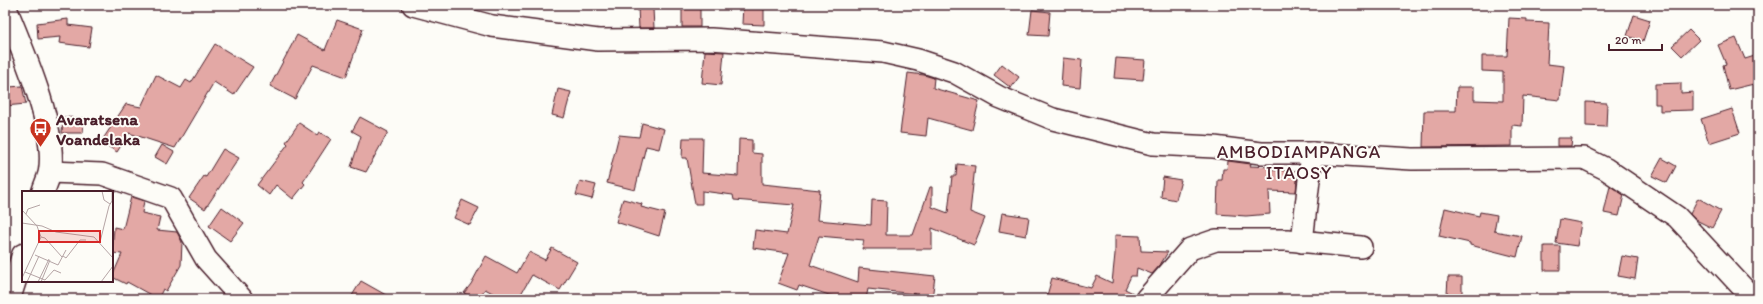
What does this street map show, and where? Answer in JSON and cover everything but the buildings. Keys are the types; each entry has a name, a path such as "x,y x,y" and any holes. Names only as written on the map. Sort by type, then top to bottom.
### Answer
{"street":[{"path":"413,5 492,26 598,40 711,39 883,52 918,60 954,72 999,97 1053,119 1116,136 1153,144 1214,147 1261,153 1312,153 1412,159 1584,158 1606,168 1677,217 1745,290 1756,299"},
{"path":"5,7 33,79 46,125 51,151 50,172 43,191"},
{"path":"1302,242 1312,153"},
{"path":"50,172 102,174 171,198 206,259 242,299"},
{"path":"1146,299 1190,249 1216,240 1302,242 1361,247"},
{"path":"9,299 22,258"}],"place":[{"name":"Avaratsena Voandelaka","path":"40,148"}],"district":[{"name":"AMBODIAMPANGA ITAOSY","path":"1299,162"}]}
